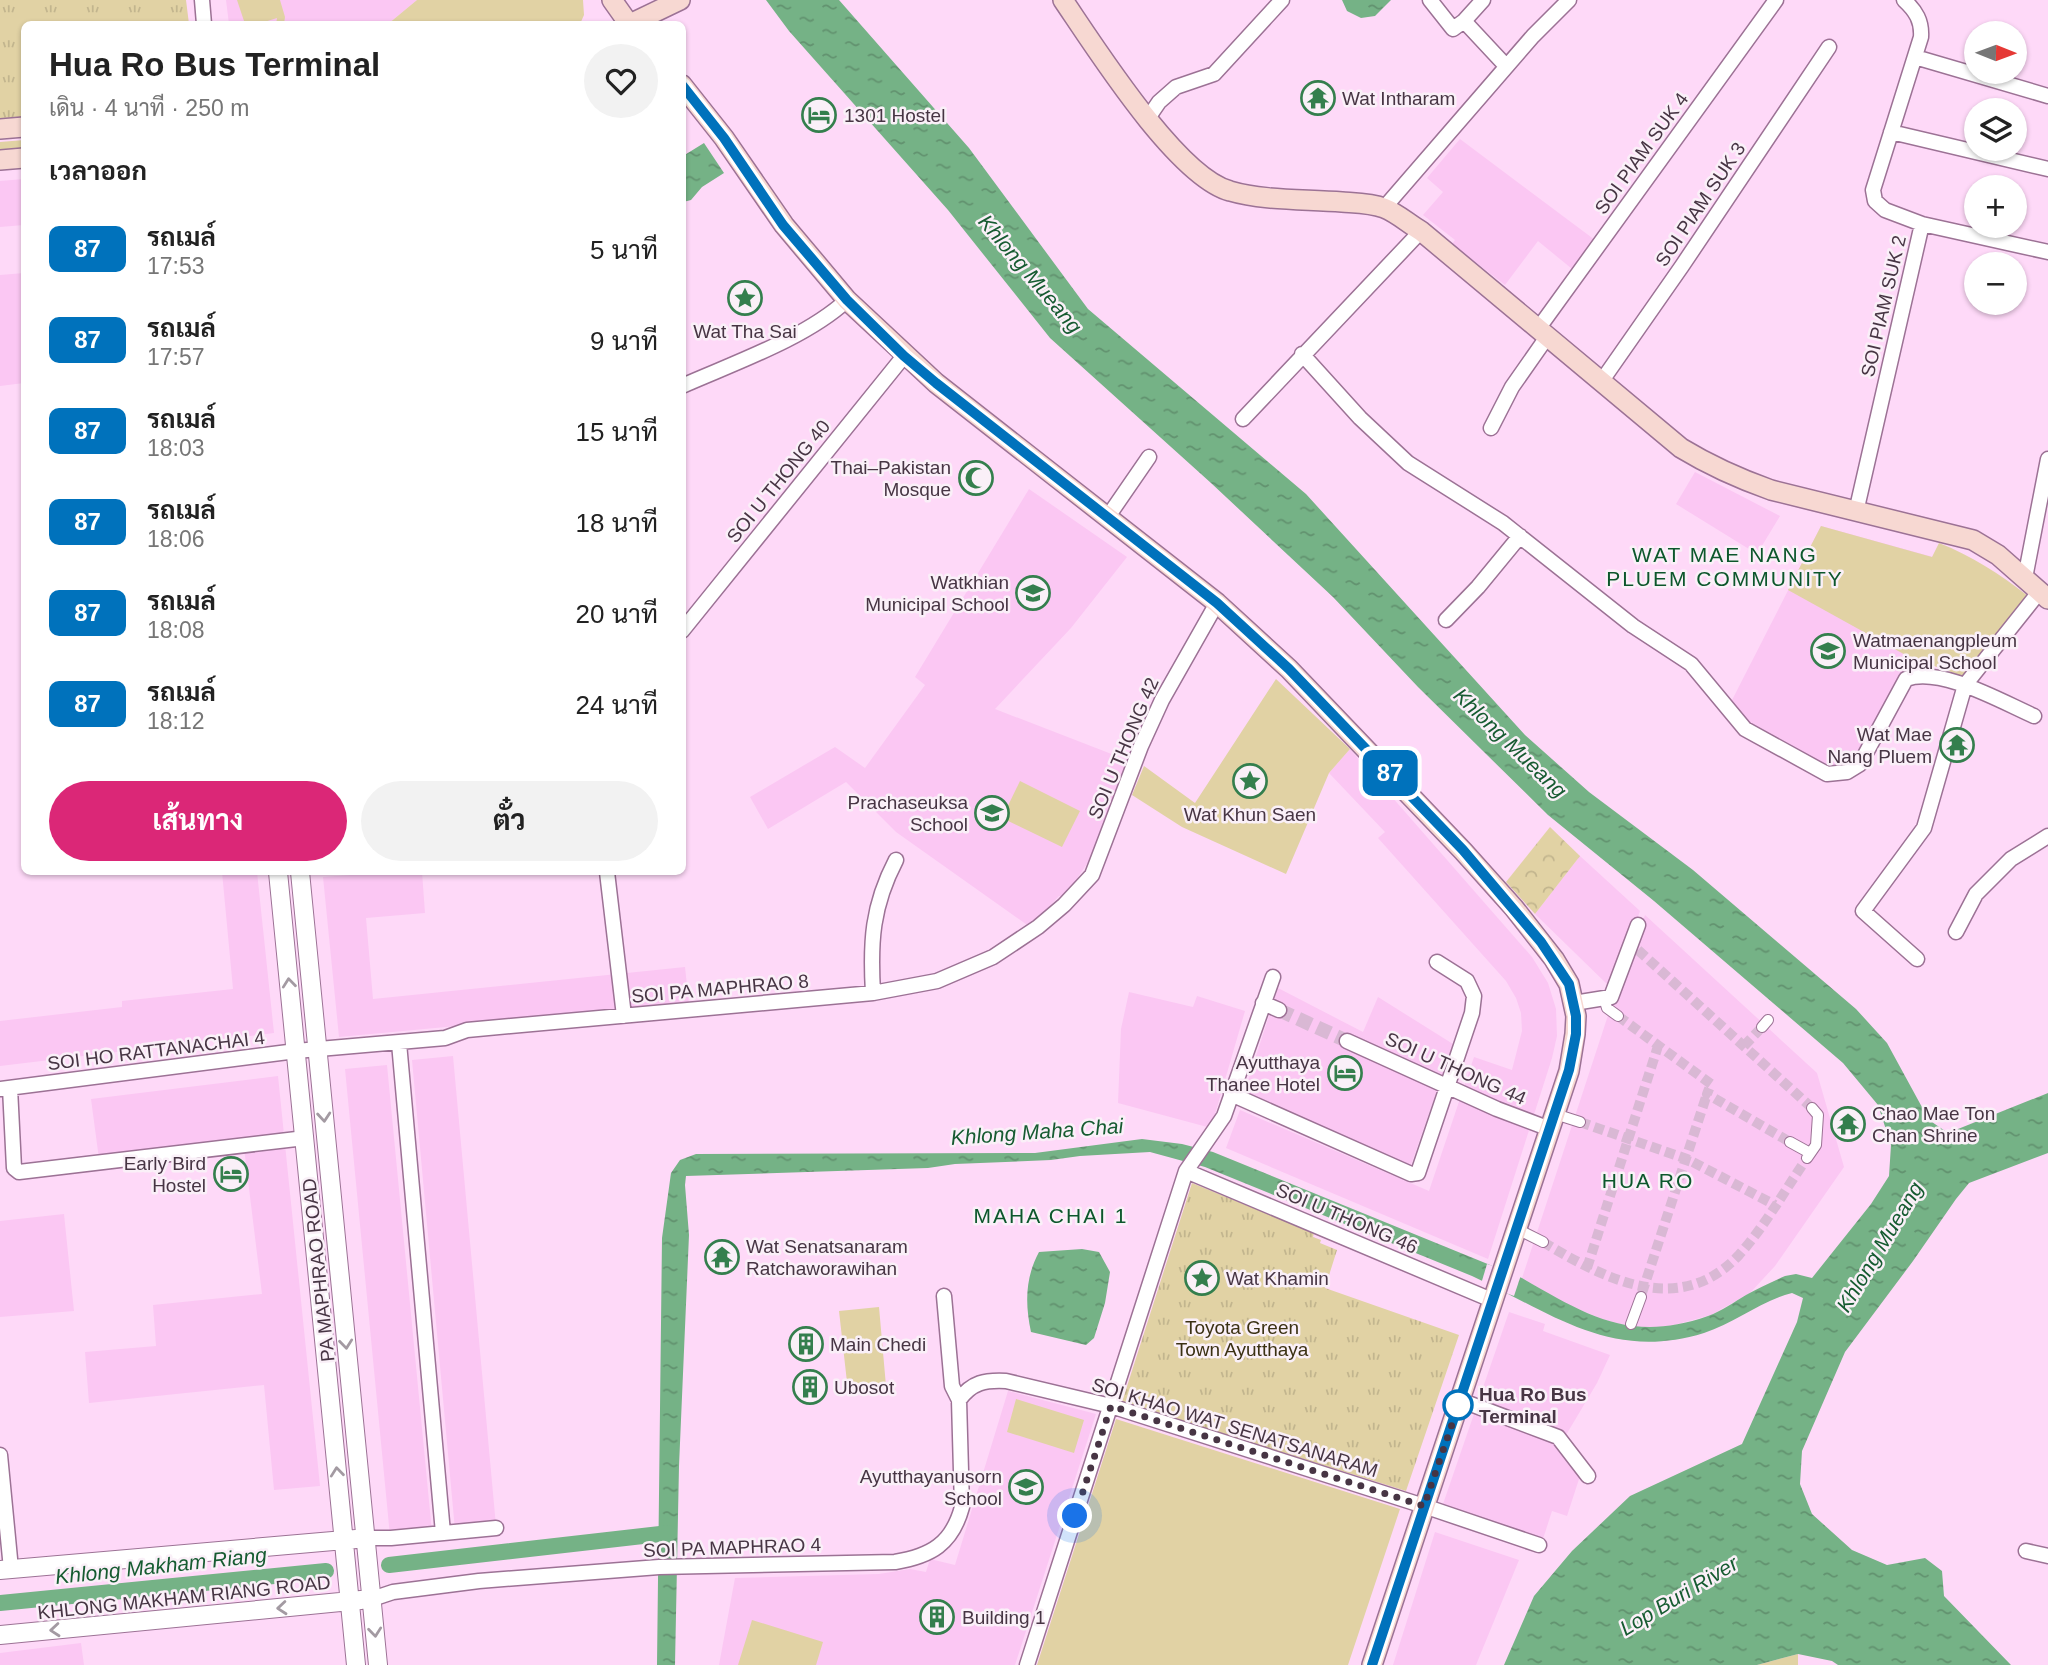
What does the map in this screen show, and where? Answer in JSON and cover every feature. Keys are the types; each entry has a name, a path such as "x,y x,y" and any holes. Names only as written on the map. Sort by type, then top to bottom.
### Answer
{"main road":[{"path":"612,0 627,21"},
{"path":"635,21 680,0"},
{"path":"1063,0 1147,118 1196,173 1214,186 1254,196 1360,203 1384,208 1421,231 1694,456 1753,484 1973,540 1998,555 2044,595"},
{"path":"686,90 724,138 783,225 847,300 904,356 990,428 1217,603 1289,669 1463,850 1514,908 1554,959 1569,984 1574,1003 1576,1034 1569,1070 1372,1665"},
{"path":"0,129 21,127"},
{"path":"0,160 21,158"}],"street":[{"path":"202,0 204,21"},
{"path":"1147,118 1159,102 1176,87 1214,74 1282,0"},
{"path":"1430,0 1453,29 1483,0"},
{"path":"1384,208 1506,66 1569,0"},
{"name":"SOI PIAM SUK 4","path":"1491,428 1543,333 1776,0"},
{"name":"SOI PIAM SUK 2","path":"1856,512 1922,224 1885,209 1875,201 1873,190 1921,37 1922,26 1915,11 1905,0"},
{"path":"1464,21 1506,66"},
{"name":"SOI PIAM SUK 3","path":"1601,382 1829,47"},
{"path":"1915,57 2048,96"},
{"path":"1891,132 2048,169"},
{"path":"1922,224 2048,253"},
{"path":"1243,419 1421,231"},
{"path":"686,384 803,331 831,315 847,300"},
{"path":"1301,355 1360,418 1408,463 1520,536 1633,626 1691,664 1745,729 1827,774 1847,772 1860,764 1906,679 1917,675 1965,685 2034,716"},
{"name":"SOI U THONG 40","path":"686,626 904,356"},
{"path":"1107,518 1149,457"},
{"path":"2025,578 2048,459"},
{"path":"1446,620 1478,587 1520,536"},
{"path":"1917,959 1863,911 1924,828 1965,685 2044,595"},
{"name":"SOI U THONG 42","path":"1092,875 1141,746 1162,699 1217,603"},
{"path":"1956,932 1976,894 2011,859 2048,836"},
{"path":"873,993 871,954 878,900 896,860"},
{"name":"PA MAPHRAO ROAD","path":"278,875 356,1665"},
{"name":"PA MAPHRAO ROAD","path":"300,875 378,1665"},
{"path":"607,875 624,1016"},
{"name":"SOI PA MAPHRAO 8","path":"318,1049 445,1038 467,1030 897,990 937,981 993,957 1038,927 1064,905 1092,875"},
{"path":"1574,1003 1611,997 1635,947 1638,925"},
{"path":"1231,1094 1415,1174 1448,1087 1472,1013 1474,996 1467,981 1437,962"},
{"path":"1027,1665 1188,1167 1224,1116 1273,977"},
{"path":"1604,998 1607,1009 1618,1016"},
{"path":"1263,1003 1279,1010"},
{"name":"SOI U THONG 44","path":"1348,1041 1497,1109 1553,1121"},
{"path":"399,1043 443,1533"},
{"name":"SOI HO RATTANACHAI 4","path":"5,1089 318,1049"},
{"path":"5,1089 15,1168 19,1172 305,1138"},
{"path":"1790,1142 1809,1156 1816,1145 1818,1115 1812,1108"},
{"path":"1553,1121 1580,1122"},
{"name":"SOI U THONG 46","path":"1188,1167 1495,1296"},
{"path":"1517,1229 1543,1241"},
{"name":"SOI PA MAPHRAO 4","path":"372,1599 393,1592 479,1581 659,1567 895,1562 913,1559 933,1551 947,1539 957,1524 962,1507 959,1400 952,1386 944,1296"},
{"path":"1631,1324 1641,1297"},
{"name":"SOI KHAO WAT SENATSANARAM","path":"959,1400 967,1389 989,1380 1006,1381 1111,1406 1539,1545"},
{"path":"1460,1401 1558,1437 1588,1476"},
{"path":"0,1457 6,1569 496,1528"},
{"path":"2026,1551 2048,1556"},
{"name":"KHLONG MAKHAM RIANG ROAD","path":"0,1635 372,1599"}],"shaded area":[{"path":"226,0 417,0 392,21 229,21"},
{"path":"1460,139 1599,243 1577,273 1538,241 1505,285 1452,244 1455,240 1423,215 1443,192 1427,178"},
{"path":"21,179 21,225 0,227 0,181"},
{"path":"21,273 21,383 0,386 0,275"},
{"path":"1695,472 1780,516 1757,554 1676,504"},
{"name":"Prachaseuksa School","path":"1029,489 1127,557 1071,628 995,709 1127,760 1091,858 1065,896 1059,896 1030,927 896,832 846,782 768,829 750,797 835,747 865,768 925,685 915,677"},
{"name":"Watmaenangpleum Municipal School","path":"1821,526 1933,557 1889,645 1909,657 1853,774 1836,773 1750,728 1730,704"},
{"path":"1350,749 1532,957 1548,983 1556,1009 1557,1036 1552,1058 1488,1259 1226,1148 1240,1110 1429,1191 1474,1057 1512,1070 1522,1031 1521,1013 1516,998 1506,981 1378,838 1385,832 1329,773"},
{"path":"1580,856 1640,911 1612,989 1535,914"},
{"path":"222,875 257,875 274,1033 0,1066 0,1021 122,1007 122,1001 233,989"},
{"path":"422,875 425,913 366,918 373,999 685,967 689,1004 339,1037 323,877"},
{"path":"1645,915 1817,1073 1844,1167 1775,1266 1750,1293 1711,1315 1667,1327 1631,1327 1602,1319 1564,1303 1522,1278 1615,994"},
{"path":"1278,988 1363,1032 1378,997 1453,1044 1411,1165 1244,1093"},
{"path":"1129,992 1193,1007 1197,996 1245,1011 1211,1128 1118,1103 1121,1029"},
{"path":"453,1056 496,1526 455,1530 412,1060"},
{"path":"387,1065 432,1532 390,1536 345,1069"},
{"path":"278,1076 320,1486 274,1490 264,1385 89,1403 85,1352 156,1346 153,1305 262,1294 243,1140 99,1159 91,1099"},
{"path":"64,1214 74,1311 0,1317 0,1221"},
{"path":"1509,1312 1545,1324 1543,1331 1610,1355 1597,1383 1566,1435 1531,1421 1530,1418 1478,1402"},
{"name":"Ayutthayanusorn School","path":"1008,1391 1096,1414 1015,1665 719,1665 735,1578 879,1574 910,1569 926,1572 930,1559 955,1565"},
{"path":"1475,1411 1556,1440 1580,1476 1567,1516 1552,1511 1542,1542 1442,1507"},
{"path":"1435,1532 1519,1560 1476,1665 1393,1665"},
{"path":"81,1643 84,1665 0,1665 0,1653"}],"green space":[{"path":"0,0 186,0 189,21 21,21 21,118 0,119"},
{"path":"237,0 280,0 284,21 276,21 277,18 268,21 244,21"},
{"path":"417,0 583,0 584,15 581,21 392,21"},
{"path":"21,140 21,149 0,150 0,142"},
{"path":"1821,526 1932,557 1939,543 1985,566 2028,596 1965,677 1909,657 1788,590"},
{"path":"1276,679 1350,749 1329,773 1286,874 1182,827 1132,795 1144,766 1195,803"},
{"path":"1020,781 1080,811 1062,847 1002,818"},
{"path":"1550,827 1580,856 1535,914 1506,882"},
{"name":"Toyota Green Town Ayutthaya","path":"1192,1183 1314,1233 1313,1237 1321,1240 1320,1243 1337,1250 1325,1288 1459,1335 1406,1491 1122,1402"},
{"path":"879,1307 886,1386 848,1391 839,1311"},
{"path":"1016,1399 1084,1420 1074,1453 1007,1432"},
{"path":"1116,1419 1400,1509 1348,1665 1037,1665"},
{"path":"752,1620 823,1642 816,1665 738,1665"},
{"path":"1798,1654 1798,1665 1757,1665"}],"water":[{"path":"766,0 839,0 969,148 1088,309 1306,494 1525,735 1589,792 1693,870 1856,1009 1887,1043 1929,1120 1948,1133 2048,1093 2048,1153 1969,1183 1845,1352 1802,1451 1800,1484 1812,1514 1852,1550 1887,1565 1925,1558 1942,1571 1944,1596 2011,1665 1838,1665 1832,1661 1798,1654 1757,1665 1504,1665 1534,1596 1572,1551 1630,1496 1742,1444 1797,1322 1803,1298 1792,1293 1715,1329 1670,1340 1639,1342 1610,1337 1556,1318 1472,1276 1205,1167 1150,1152 928,1168 686,1176 689,1235 679,1466 675,1665 657,1665 662,1238 671,1173 680,1160 696,1154 1035,1153 1142,1139 1182,1144 1213,1152 1522,1278 1590,1314 1633,1326 1656,1327 1681,1324 1708,1316 1785,1276 1796,1274 1812,1278 1871,1204 1889,1176 1891,1145 1878,1105 1843,1063 1654,901 1548,815 1418,687 1333,597 1050,338 948,210 789,31"},
{"path":"1342,0 1391,0 1375,16 1361,18 1347,11"},
{"path":"704,143 724,173 686,201 686,154"},
{"path":"1082,1249 1099,1252 1110,1272 1105,1303 1094,1338 1086,1345 1031,1332 1027,1291 1039,1252"}],"pier":[{"path":"1487,1264 1521,1275 1514,1296 1481,1284"}],"waterway":[{"name":"Khlong Makham Riang","path":"389,1565 669,1533"},
{"name":"Khlong Makham Riang","path":"0,1603 326,1571"}],"tunnel":[{"path":"1638,950 1812,1108"},
{"path":"1279,1010 1347,1041"},
{"path":"1618,1016 1711,1084 1707,1094 1790,1142"},
{"path":"1744,1046 1762,1027"},
{"path":"1587,1268 1658,1046"},
{"path":"1642,1293 1707,1094"},
{"path":"1580,1122 1687,1159 1775,1205"},
{"path":"1543,1242 1616,1279 1666,1289 1691,1285 1716,1274 1739,1255 1807,1158"}],"bus line":[{"name":"87","path":"686,90 724,138 783,225 847,300 936,383 990,428 1193,583 1289,669 1463,850 1541,942 1569,984 1576,1016 1576,1034 1569,1070 1372,1665"}],"place":[{"name":"Wat Intharam","path":"1318,98"},
{"name":"1301 Hostel","path":"819,115"},
{"name":"Wat Tha Sai","path":"745,298"},
{"name":"Thai–Pakistan Mosque","path":"976,478"},
{"name":"Watkhian Municipal School","path":"1033,593"},
{"name":"Watmaenangpleum Municipal School","path":"1828,651"},
{"name":"Wat Mae Nang Pluem","path":"1957,745"},
{"name":"Wat Khun Saen","path":"1250,781"},
{"name":"Prachaseuksa School","path":"992,813"},
{"name":"Ayutthaya Thanee Hotel","path":"1345,1073"},
{"name":"Chao Mae Ton Chan Shrine","path":"1848,1124"},
{"name":"Early Bird Hostel","path":"231,1174"},
{"name":"Wat Senatsanaram Ratchaworawihan","path":"722,1257"},
{"name":"Wat Khamin","path":"1202,1278"},
{"name":"Main Chedi","path":"806,1344"},
{"name":"Ubosot","path":"810,1387"},
{"name":"Hua Ro Bus Terminal","path":"1458,1405"},
{"name":"Ayutthayanusorn School","path":"1026,1487"},
{"name":"Building 1","path":"937,1617"}],"district":[{"name":"WAT MAE NANG PLUEM COMMUNITY","path":"1725,567"},
{"name":"HUA RO","path":"1648,1181"},
{"name":"MAHA CHAI 1","path":"1051,1216"}],"route":[{"path":"1075,1516 1111,1406 1424,1506 1460,1401 1458,1405"}],"water label":[{"name":"Khlong Mueang","path":"1030,274"},
{"name":"Khlong Mueang","path":"1510,743"},
{"name":"Khlong Maha Chai","path":"1037,1132"},
{"name":"Khlong Mueang","path":"1880,1247"},
{"name":"Lop Buri River","path":"1679,1596"}]}
